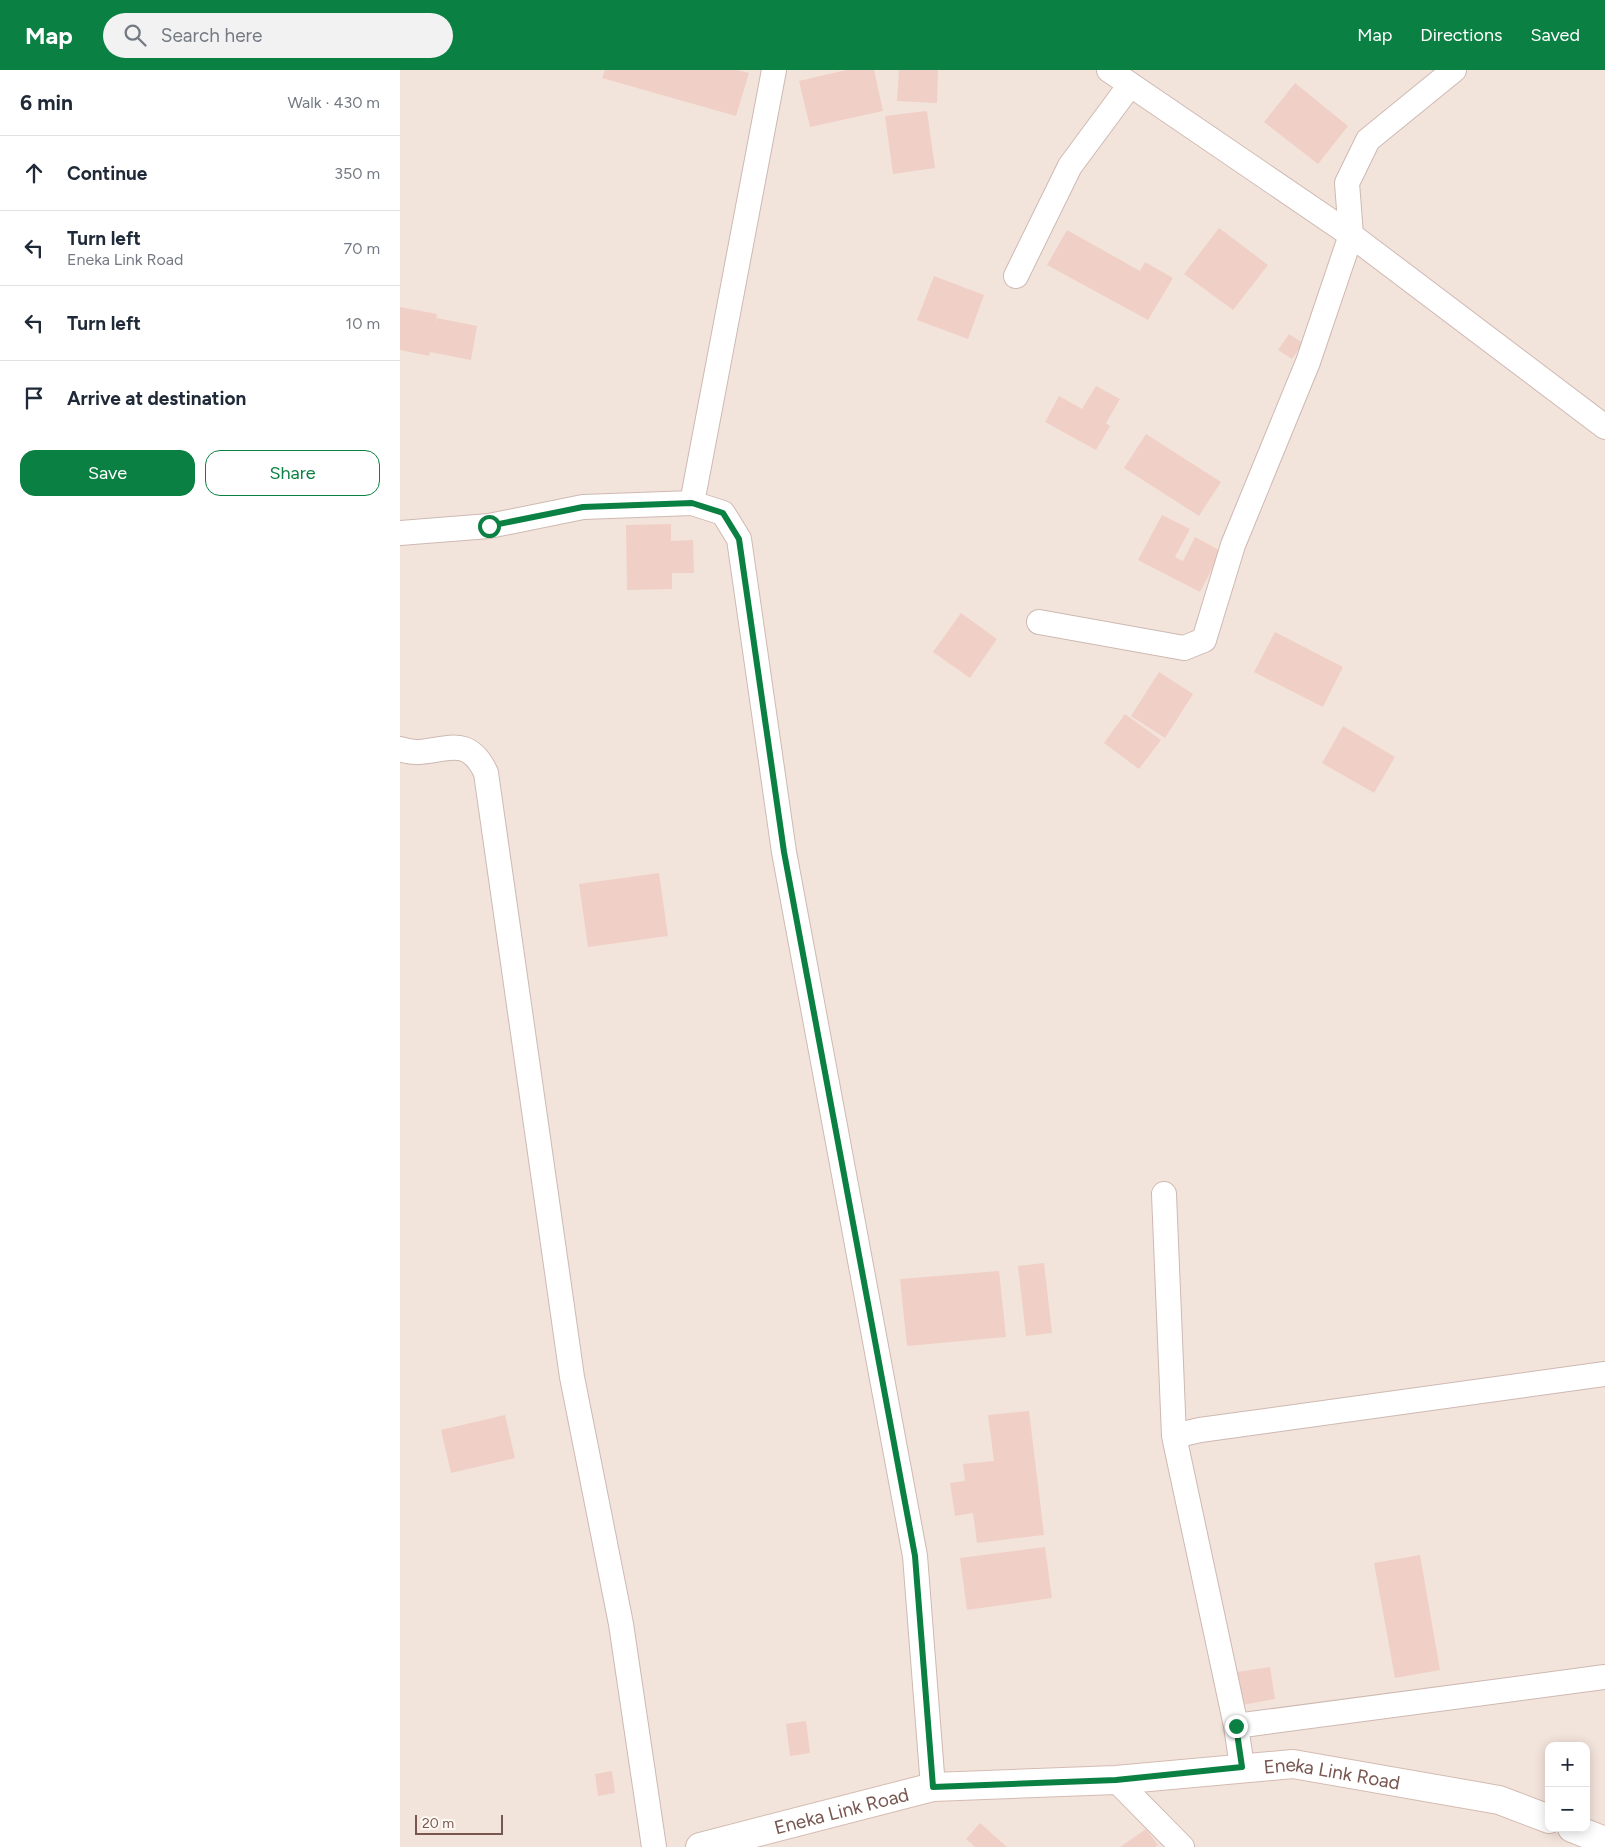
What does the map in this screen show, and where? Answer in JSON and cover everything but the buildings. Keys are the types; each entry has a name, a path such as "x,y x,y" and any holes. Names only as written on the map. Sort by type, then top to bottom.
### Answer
{"street":[{"path":"692,503 774,70"},
{"path":"1109,70 1351,235 1605,427"},
{"path":"1039,622 1184,648 1204,640 1233,545 1308,362 1351,235 1347,183 1368,140 1454,70"},
{"path":"1016,276 1070,166 1130,85"},
{"path":"400,533 489,526 583,507 692,503 723,513 739,539 784,852 915,1556 933,1787"},
{"path":"400,749 409,753 446,747 468,750 479,758 486,774 572,1377 621,1624 654,1847"},
{"path":"1164,1194 1174,1436 1236,1726 1242,1767"},
{"path":"1174,1436 1200,1430 1605,1374"},
{"path":"1236,1726 1605,1677"},
{"name":"Eneka Link Road","path":"700,1847 744,1841 933,1787 1116,1780 1242,1767 1293,1764 1498,1800 1545,1818"},
{"path":"1116,1780 1182,1847"},
{"path":"1582,1832 1605,1841"}],"shaded area":[{"path":"400,70 1605,70 1605,1847 400,1847"}],"route":[{"path":"489,526 583,507 692,503 723,513 739,539 784,852 915,1556 933,1787 1116,1780 1242,1767 1236,1726"}]}
